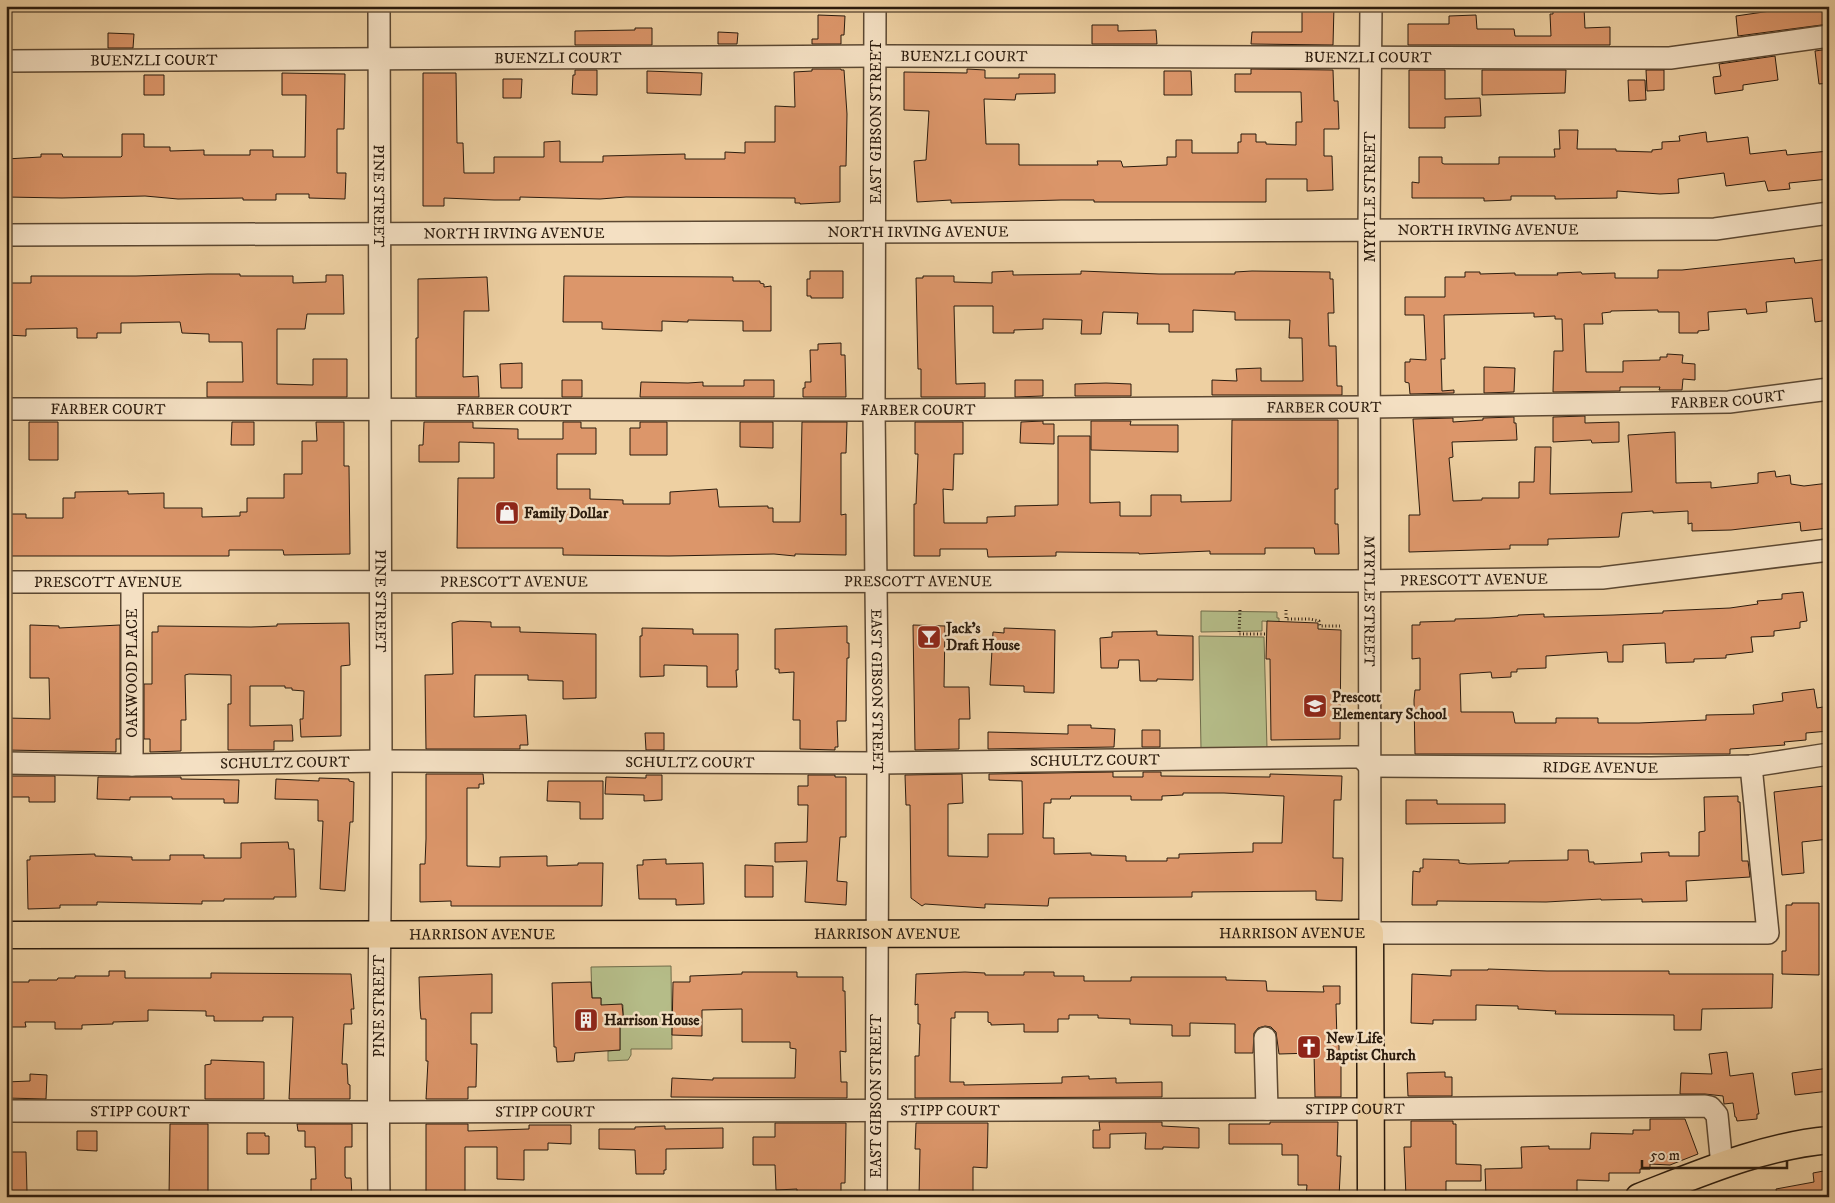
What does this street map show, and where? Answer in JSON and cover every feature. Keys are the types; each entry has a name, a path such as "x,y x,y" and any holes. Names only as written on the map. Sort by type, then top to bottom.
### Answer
{"main road":[{"name":"HARRISON AVENUE","path":"6,935 1370,933"},
{"name":"MYRTLE STREET","path":"1370,933 1371,1197"},
{"path":"1639,1197 1669,1191 1722,1166 1788,1146 1829,1140"}],"street":[{"name":"PINE STREET","path":"379,6 378,409 381,761 379,1197"},
{"name":"EAST GIBSON STREET","path":"875,6 876,233 874,410 878,763 876,1197"},
{"name":"MYRTLE STREET","path":"1370,933 1369,230 1371,6"},
{"name":"BUENZLI COURT","path":"6,61 876,56 1670,58 1829,36"},
{"name":"NORTH IRVING AVENUE","path":"6,234 876,233 1714,229 1829,213"},
{"name":"FARBER COURT","path":"6,409 874,410 1369,407 1728,402 1829,389"},
{"name":"PRESCOTT AVENUE","path":"6,582 1602,578 1829,550"},
{"name":"OAKWOOD PLACE","path":"132,582 132,765"},
{"name":"RIDGE AVENUE","path":"1370,766 1651,768 1751,766 1829,754"},
{"name":"SCHULTZ COURT","path":"6,763 132,765 381,761 878,763 1361,757 1370,766"},
{"name":"HARRISON AVENUE","path":"1370,933 1768,933 1751,766"},
{"path":"1265,1038 1267,1109"},
{"name":"STIPP COURT","path":"6,1110 378,1112 1705,1106 1714,1110 1716,1115 1722,1166"}],"path":[{"path":"1240,610 1239,634 1267,634"},
{"path":"1286,610 1286,619 1310,619 1319,621 1320,626 1340,626"}],"green space":[{"path":"1201,611 1277,612 1279,622 1262,621 1262,631 1201,632"},
{"path":"1199,636 1264,637 1267,748 1201,749"},
{"path":"671,966 672,1049 631,1049 631,1055 628,1060 608,1061 608,1051 620,1050 620,1025 624,1025 623,1005 601,1006 601,998 592,998 591,967"}],"building":[{"path":"1302,6 1334,6 1333,45 1251,44 1252,32 1302,32"},
{"path":"1805,6 1829,6 1829,24 1738,36 1736,16"},
{"path":"1584,8 1585,28 1610,27 1610,45 1408,45 1408,24 1449,24 1449,16 1476,15 1477,29 1514,29 1515,36 1551,36 1550,14 1553,14 1553,9"},
{"path":"818,15 845,16 844,35 841,35 841,44 812,44 812,39 818,39"},
{"path":"1092,25 1118,25 1118,31 1156,30 1157,44 1092,44"},
{"path":"635,28 652,28 652,45 575,45 575,31 635,30"},
{"path":"718,32 738,33 737,44 718,44"},
{"path":"108,33 134,34 133,48 108,48"},
{"path":"1829,49 1829,83 1819,84 1815,51"},
{"path":"1775,56 1778,80 1743,85 1743,90 1715,94 1713,77 1721,76 1719,64"},
{"path":"812,69 844,70 847,114 846,166 840,166 840,202 800,204 795,203 795,198 626,197 600,199 520,197 520,200 444,198 444,206 423,206 423,73 456,73 457,143 463,143 464,173 494,173 494,157 544,157 544,142 560,141 560,162 603,162 603,156 685,154 685,159 725,159 725,152 745,153 745,142 775,142 775,106 795,107 794,72 812,71"},
{"path":"967,69 985,70 985,78 1019,78 1019,74 1055,74 1055,93 1016,94 1015,100 984,99 986,144 1019,144 1019,165 1098,165 1097,161 1121,161 1123,167 1167,165 1167,157 1176,157 1176,140 1192,140 1192,153 1238,153 1238,142 1241,142 1241,134 1256,134 1256,142 1266,142 1266,144 1296,145 1296,122 1302,122 1301,92 1235,92 1235,74 1251,74 1251,69 1333,70 1334,101 1338,101 1339,129 1324,129 1324,156 1332,156 1333,190 1307,191 1307,179 1266,179 1266,202 1094,202 1094,200 1061,200 951,203 951,200 917,202 914,161 926,160 929,111 904,110 904,72 967,73"},
{"path":"575,70 597,70 597,95 572,94"},
{"path":"1409,70 1445,70 1445,99 1480,98 1481,116 1445,117 1445,128 1409,128"},
{"path":"1482,70 1566,70 1565,93 1482,95"},
{"path":"1646,70 1664,70 1664,90 1647,91"},
{"path":"647,71 702,73 701,95 647,93"},
{"path":"1164,71 1191,71 1192,95 1164,95"},
{"path":"282,73 345,74 344,129 337,129 337,173 346,173 345,199 309,198 309,194 276,194 276,200 243,200 243,198 178,199 145,196 6,197 6,159 41,157 41,154 62,154 63,157 121,157 122,134 144,134 144,147 170,147 170,151 204,150 204,155 250,155 250,150 273,150 273,157 305,157 306,95 282,95"},
{"path":"144,75 164,75 164,95 144,95"},
{"path":"503,79 522,79 521,98 503,98"},
{"path":"1628,80 1645,80 1646,100 1629,101"},
{"path":"1559,130 1578,130 1577,149 1616,149 1616,151 1652,152 1652,150 1662,149 1662,142 1680,141 1679,136 1706,132 1707,142 1748,137 1750,154 1786,150 1787,155 1829,151 1829,179 1789,183 1790,189 1768,191 1765,181 1726,186 1724,173 1678,179 1679,193 1660,194 1617,191 1617,198 1555,199 1555,196 1511,196 1511,200 1484,201 1484,198 1412,198 1412,182 1419,183 1419,157 1442,157 1442,163 1444,164 1499,164 1499,157 1555,157 1554,149 1560,149"},
{"path":"1794,258 1795,263 1829,259 1829,320 1815,322 1812,298 1766,302 1767,312 1747,314 1746,309 1708,312 1709,330 1698,331 1698,333 1679,333 1679,312 1658,312 1658,310 1611,311 1602,313 1603,324 1584,324 1586,372 1623,372 1623,361 1660,360 1660,357 1667,357 1667,354 1683,355 1682,363 1695,364 1695,380 1683,379 1682,390 1659,390 1660,387 1620,387 1620,391 1553,392 1554,351 1563,351 1562,319 1555,319 1555,316 1534,317 1534,313 1444,315 1445,359 1441,359 1442,391 1454,390 1454,393 1410,394 1409,383 1405,382 1405,362 1410,362 1410,359 1426,360 1424,315 1405,315 1405,297 1445,297 1445,277 1465,277 1465,272 1480,272 1480,274 1558,275 1557,273 1581,272 1582,274 1615,273 1615,278 1658,278 1658,270 1682,270"},
{"path":"810,271 843,271 843,298 811,298 811,296 807,296 807,279 810,279"},
{"path":"1013,271 1013,275 1081,274 1081,271 1159,274 1235,274 1235,272 1252,271 1330,272 1330,279 1333,279 1334,313 1328,313 1329,346 1336,346 1337,386 1342,386 1342,395 1212,395 1212,380 1237,381 1236,369 1261,368 1261,381 1303,381 1302,338 1289,338 1290,320 1235,320 1235,312 1193,310 1193,332 1169,332 1169,324 1137,324 1138,313 1103,312 1101,334 1081,334 1082,320 1043,319 1043,329 1014,330 1014,333 993,333 993,306 954,306 956,384 985,383 985,397 921,397 921,369 918,369 916,278 923,278 923,276 954,276 954,282 992,283 992,272"},
{"path":"208,274 293,276 293,283 326,282 326,275 343,275 344,314 307,314 305,329 277,329 277,384 313,385 313,359 347,359 347,397 207,397 207,382 243,382 242,342 209,342 209,334 182,333 180,322 121,323 121,333 97,333 97,338 77,338 77,328 26,329 26,336 6,335 6,283 31,283 31,276"},
{"path":"564,276 733,277 733,281 760,281 760,283 764,284 764,287 771,286 771,331 743,331 743,321 662,321 662,331 602,329 602,322 563,322"},
{"path":"487,277 489,311 464,311 463,377 478,376 479,397 416,397 418,279"},
{"path":"841,343 841,355 845,355 846,397 803,397 805,382 811,382 810,350 818,350 818,344"},
{"path":"522,363 522,388 501,388 500,364"},
{"path":"1484,367 1515,368 1514,392 1484,393"},
{"path":"562,380 582,380 582,397 562,397"},
{"path":"744,380 774,380 774,397 640,397 641,382 703,382 703,386 744,386"},
{"path":"1015,380 1043,380 1043,396 1015,397"},
{"path":"1075,384 1131,384 1131,396 1075,396"},
{"path":"1585,416 1585,423 1619,422 1619,442 1592,443 1591,440 1553,442 1553,417"},
{"path":"1514,417 1517,440 1452,442 1453,457 1449,458 1453,501 1482,500 1482,498 1519,498 1519,482 1534,482 1535,447 1551,447 1550,494 1632,492 1628,435 1675,432 1676,483 1711,482 1711,488 1758,483 1758,473 1775,471 1776,477 1790,475 1791,484 1804,486 1829,483 1829,528 1801,531 1800,522 1731,530 1692,531 1692,523 1688,524 1688,511 1653,513 1653,511 1622,513 1619,537 1548,539 1548,545 1510,545 1510,549 1409,552 1409,515 1420,515 1413,419 1453,418 1453,422 1483,420 1483,418"},
{"path":"1232,420 1338,420 1338,489 1335,489 1335,524 1338,524 1339,554 1315,554 1314,548 1265,548 1265,554 1210,554 1210,551 1139,554 1056,552 1056,556 988,557 987,549 940,549 940,556 914,556 914,504 916,504 918,454 915,454 915,422 963,422 963,454 954,454 953,490 943,489 944,523 987,523 987,517 1015,516 1015,506 1058,505 1058,436 1090,436 1090,503 1120,502 1120,516 1151,516 1151,495 1181,495 1181,502 1231,501"},
{"path":"1043,421 1043,424 1054,424 1054,444 1020,443 1021,422"},
{"path":"1091,421 1131,421 1130,425 1178,425 1178,452 1091,450"},
{"path":"29,422 58,422 58,460 29,460"},
{"path":"232,422 254,422 254,445 231,445"},
{"path":"316,422 344,422 344,466 349,466 350,554 284,555 283,550 229,550 229,556 6,556 6,514 26,514 26,518 63,518 63,498 75,498 75,492 128,491 128,494 164,493 164,508 202,508 202,517 240,516 240,512 247,512 247,498 284,498 284,474 302,474 302,441 317,441"},
{"path":"424,422 473,422 473,428 518,429 518,439 563,439 563,422 581,422 581,428 596,428 596,454 557,454 557,489 590,489 590,499 623,500 623,504 670,504 670,492 717,489 719,507 768,506 768,508 773,508 773,522 800,522 802,422 847,422 846,453 841,453 841,515 846,514 846,555 563,555 563,548 457,548 458,478 494,478 494,443 459,442 459,462 419,462 419,445 423,445"},
{"path":"640,422 667,422 667,455 630,455 630,428 640,428"},
{"path":"740,422 773,422 773,448 740,447"},
{"path":"1803,592 1807,621 1800,622 1800,628 1774,631 1774,636 1751,637 1753,652 1726,655 1726,658 1694,659 1694,662 1666,663 1665,643 1623,645 1623,662 1608,662 1607,652 1546,656 1546,668 1517,669 1517,672 1511,672 1511,677 1492,678 1491,672 1460,674 1461,712 1513,712 1515,723 1556,723 1556,718 1598,718 1598,723 1706,720 1706,715 1754,714 1753,705 1783,701 1782,693 1814,689 1817,708 1829,706 1829,731 1806,733 1806,740 1784,742 1785,745 1730,749 1730,754 1415,754 1414,700 1415,690 1420,690 1420,658 1412,659 1412,625 1420,625 1420,622 1518,615 1544,614 1544,617 1613,615 1730,608 1758,604 1757,601 1782,599 1782,594"},
{"path":"460,621 491,622 491,627 520,627 520,632 596,634 596,698 563,699 563,681 528,680 528,675 475,675 474,717 526,715 528,745 520,745 520,749 426,749 425,675 453,674 452,623"},
{"name":"Prescott Elementary School","path":"1267,621 1318,623 1318,629 1341,630 1340,739 1271,740 1270,659 1266,659"},
{"path":"349,623 350,665 341,666 341,736 301,737 300,719 303,719 304,691 292,690 292,688 285,688 285,686 250,686 250,726 292,725 293,741 274,741 274,750 228,750 228,704 231,704 231,675 189,674 185,675 186,720 181,720 181,751 150,752 150,739 144,739 144,684 152,684 152,632 158,632 158,626 251,627 277,626 277,624"},
{"path":"30,625 59,626 59,628 120,625 120,739 116,739 116,752 6,750 6,718 50,719 49,678 30,678"},
{"path":"913,625 945,626 944,687 969,687 970,719 959,719 959,749 915,750"},
{"path":"847,626 849,658 847,658 846,721 837,721 838,747 835,747 835,750 800,749 800,720 793,720 794,672 779,673 779,669 775,669 775,629"},
{"path":"642,628 693,629 693,634 738,634 737,687 707,687 707,666 664,665 664,676 640,677 640,636 642,636"},
{"path":"1004,628 1055,630 1054,693 1024,692 1024,686 990,685 993,632 1004,633"},
{"path":"1157,631 1157,635 1193,636 1193,680 1157,679 1157,681 1140,681 1139,660 1119,660 1118,668 1101,668 1100,638 1112,637 1112,632"},
{"path":"1068,725 1091,725 1091,728 1115,729 1114,747 988,749 988,732 1068,734"},
{"path":"1142,730 1160,730 1160,747 1142,747"},
{"path":"645,733 664,733 664,750 646,750"},
{"path":"1113,772 1113,777 1143,777 1143,772 1161,772 1161,776 1270,777 1270,774 1342,776 1341,800 1334,800 1333,858 1343,858 1342,901 1316,900 1316,891 1192,892 1192,897 1049,898 1048,906 985,904 985,908 925,904 922,906 911,898 910,805 906,805 905,775 962,774 963,803 948,804 948,856 988,857 988,834 1023,834 1022,781 989,780 989,774","holes":["1183,793 1284,796 1282,843 1253,843 1253,852 1179,854 1179,858 1167,858 1167,861 1126,861 1126,856 1091,855 1091,853 1054,854 1054,838 1043,838 1044,803 1051,803 1051,799 1070,799 1071,796 1131,796 1131,800 1162,800 1162,796 1183,795"]},
{"path":"426,774 483,774 484,784 479,784 479,788 467,788 467,866 500,867 500,857 547,856 547,866 603,863 602,906 451,906 451,901 420,902 420,864 425,864"},
{"path":"646,775 662,775 662,800 644,801 644,795 605,794 606,777 646,778"},
{"path":"808,775 846,777 846,837 840,837 837,881 847,882 846,905 805,902 807,861 775,862 775,843 807,842 808,805 798,805 798,786 808,786"},
{"path":"6,776 55,776 55,802 29,802 29,797 6,797"},
{"path":"98,777 181,777 181,779 239,780 238,803 224,803 224,799 172,799 172,797 130,797 130,800 97,799"},
{"path":"319,778 349,779 349,781 354,782 353,822 350,822 345,891 320,889 323,821 318,821 318,800 275,799 276,779 319,781"},
{"path":"548,781 603,781 603,819 580,819 580,802 547,801"},
{"path":"1824,786 1829,809 1829,839 1802,842 1804,873 1782,875 1774,792"},
{"path":"1738,796 1738,802 1740,802 1742,861 1748,861 1750,877 1686,881 1687,901 1642,902 1642,899 1601,899 1546,902 1437,901 1437,905 1412,905 1413,871 1420,872 1420,868 1423,868 1423,859 1459,860 1459,863 1468,864 1568,860 1568,850 1588,850 1589,862 1594,862 1594,864 1642,862 1641,853 1669,852 1669,856 1699,856 1699,832 1705,831 1704,797"},
{"path":"1406,800 1437,800 1437,804 1505,804 1505,823 1406,824"},
{"path":"288,842 289,849 294,849 296,897 224,899 224,901 202,901 202,904 97,902 97,905 60,905 60,908 28,909 27,860 30,860 30,856 95,854 95,856 132,857 132,860 170,860 170,855 204,855 204,858 241,858 241,843"},
{"path":"666,859 666,864 703,863 704,904 676,905 676,899 639,899 637,865 643,865 643,860"},
{"path":"745,865 773,866 773,897 745,897"},
{"path":"1792,903 1819,903 1819,975 1782,974 1782,951 1786,951 1786,905 1792,905"},
{"path":"1451,970 1669,971 1669,974 1773,974 1772,1008 1702,1009 1701,1030 1674,1030 1674,1015 1555,1014 1556,1011 1518,1009 1518,1006 1476,1005 1476,1020 1433,1020 1433,1024 1411,1023 1412,974 1451,976"},
{"path":"109,971 125,971 125,978 211,978 211,973 351,974 354,1009 351,1009 352,1024 344,1024 342,1064 347,1064 350,1099 289,1099 293,1017 263,1017 263,1021 214,1021 214,1016 206,1016 206,1011 148,1010 148,1021 82,1025 82,1029 55,1029 55,1022 25,1022 26,1027 6,1027 6,982 57,980 58,978 75,978 75,976 109,976"},
{"path":"742,972 797,972 797,977 843,977 846,1052 840,1051 841,1082 847,1082 847,1098 671,1097 672,1078 713,1080 713,1078 795,1078 796,1049 790,1048 790,1042 742,1042 742,1009 702,1010 702,1036 672,1035 673,982 690,982 690,976 742,974"},
{"path":"1024,972 1054,972 1054,976 1084,976 1084,981 1131,981 1131,977 1226,977 1226,980 1266,981 1267,991 1324,992 1323,986 1340,986 1340,1004 1336,1004 1337,1041 1339,1041 1339,1059 1341,1059 1341,1097 1315,1097 1314,1053 1279,1054 1276,1032 1271,1027 1258,1028 1254,1033 1253,1053 1235,1053 1235,1024 1190,1023 1190,1036 1172,1036 1172,1025 1130,1024 1130,1019 1098,1018 1098,1015 1069,1015 1069,1019 1058,1019 1058,1032 1024,1032 1024,1024 991,1025 988,1022 988,1012 955,1012 955,1018 951,1018 950,1082 964,1082 964,1085 1062,1083 1062,1077 1089,1076 1089,1079 1116,1078 1116,1083 1162,1082 1162,1097 915,1098 915,1056 919,1056 920,1024 918,1024 918,1004 915,1005 916,974 985,973 985,975 1024,975"},
{"path":"492,974 492,1013 471,1013 471,1044 477,1044 476,1087 468,1087 468,1099 426,1099 428,1061 426,1061 426,1019 421,1019 419,977"},
{"name":"Harrison House","path":"591,982 592,998 601,998 601,1005 622,1004 624,1025 620,1025 620,1050 575,1053 574,1061 557,1062 556,1047 554,1047 552,983"},
{"path":"1727,1052 1730,1076 1753,1073 1759,1114 1757,1114 1757,1119 1737,1121 1733,1103 1724,1104 1723,1096 1680,1094 1681,1073 1712,1074 1709,1054"},
{"path":"211,1060 264,1062 264,1099 205,1099 205,1065 211,1064"},
{"path":"1829,1068 1829,1091 1795,1095 1792,1073"},
{"path":"1445,1072 1445,1077 1452,1077 1452,1096 1408,1096 1407,1073"},
{"path":"30,1074 47,1075 46,1099 6,1098 6,1082 30,1081"},
{"path":"1650,1119 1685,1119 1698,1154 1670,1165 1650,1164 1650,1169 1640,1169 1640,1173 1609,1173 1609,1181 1577,1180 1577,1194 1552,1194 1552,1197 1486,1197 1485,1169 1522,1168 1521,1147 1549,1146 1549,1149 1590,1149 1591,1133 1633,1134 1633,1130 1650,1130"},
{"path":"1411,1121 1453,1121 1453,1124 1456,1124 1456,1164 1481,1165 1481,1181 1446,1181 1446,1197 1406,1197 1404,1147 1411,1147"},
{"path":"1099,1122 1162,1122 1162,1126 1199,1128 1199,1148 1163,1147 1163,1149 1145,1149 1146,1133 1110,1134 1110,1148 1093,1148 1093,1130 1100,1130"},
{"path":"1270,1122 1338,1122 1337,1156 1341,1156 1339,1197 1306,1197 1307,1185 1298,1185 1298,1155 1282,1155 1282,1144 1229,1144 1229,1124 1270,1124"},
{"path":"775,1123 846,1123 845,1183 841,1183 841,1197 797,1197 797,1189 776,1190 775,1165 753,1165 753,1137 775,1137"},
{"path":"916,1123 988,1123 987,1168 973,1167 973,1195 919,1197 920,1149 915,1149"},
{"path":"170,1124 208,1124 208,1197 169,1197"},
{"path":"297,1124 352,1124 352,1147 345,1147 345,1176 346,1178 351,1178 352,1197 311,1197 311,1179 316,1179 315,1147 305,1147 305,1131 298,1131"},
{"path":"426,1124 468,1124 468,1131 529,1129 529,1125 571,1125 571,1144 548,1143 548,1150 524,1150 524,1180 497,1179 497,1147 465,1147 465,1197 426,1197"},
{"path":"665,1126 665,1129 723,1128 723,1148 666,1149 666,1170 664,1170 664,1174 636,1174 635,1150 599,1149 599,1129 635,1129 635,1127"},
{"path":"77,1131 97,1131 97,1151 77,1150"},
{"path":"247,1133 265,1133 265,1136 269,1136 269,1154 247,1154"},
{"path":"6,1152 26,1152 27,1192 6,1192"},
{"path":"1829,1170 1829,1197 1777,1197 1776,1189 1814,1182 1813,1173"}],"place":[{"name":"Family Dollar","path":"507,513"},
{"name":"Jack's Draft House","path":"929,637"},
{"name":"Prescott Elementary School","path":"1315,706"},
{"name":"Harrison House","path":"586,1020"},
{"name":"New Life Baptist Church","path":"1309,1047"}]}
